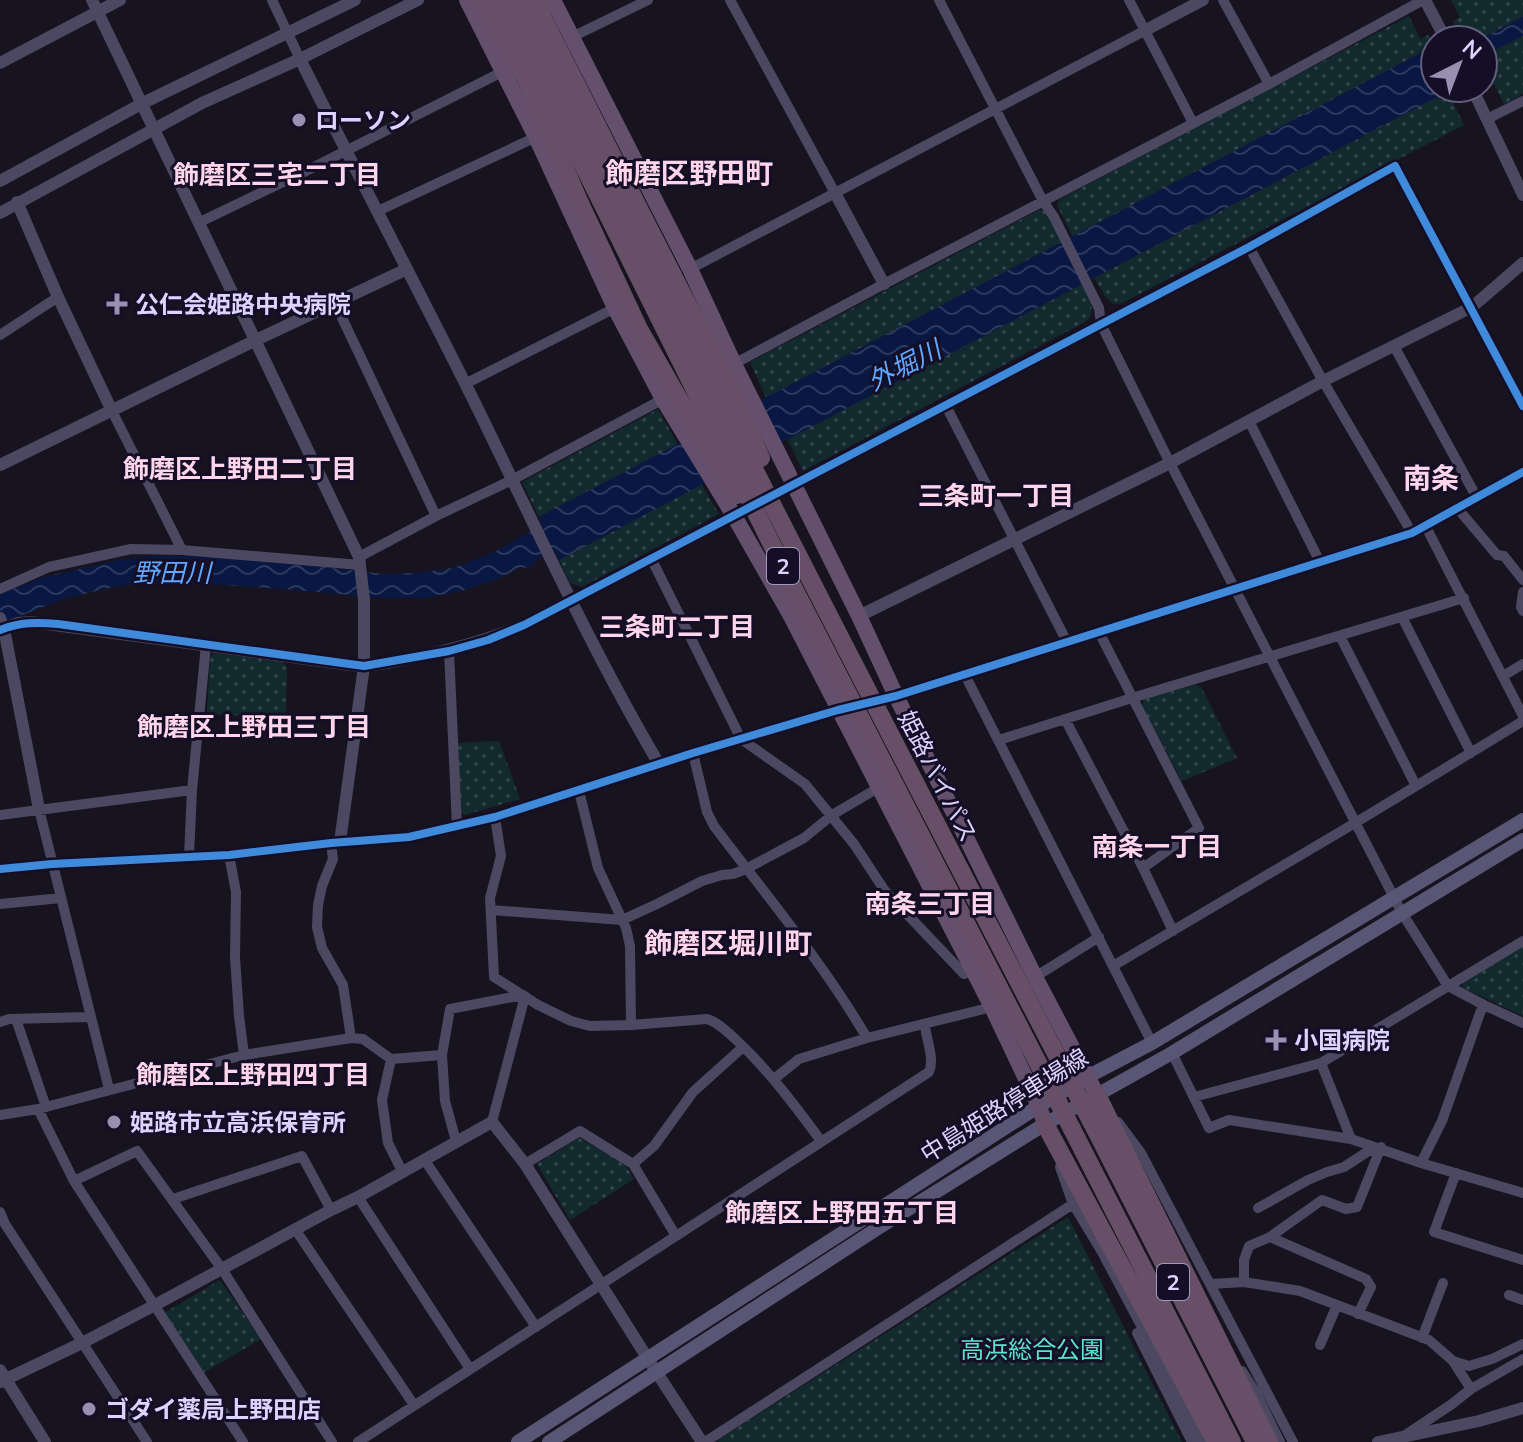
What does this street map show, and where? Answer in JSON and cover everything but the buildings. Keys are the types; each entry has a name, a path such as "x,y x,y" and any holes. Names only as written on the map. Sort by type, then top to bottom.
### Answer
{"highway":[{"path":"467,0 536,137 615,308 667,405 791,616 992,1007 1042,1115 1216,1442"},
{"path":"482,0 526,79 639,329 704,443 789,579"},
{"name":"姫路バイパス","path":"501,0 789,579 1232,1442"},
{"name":"姫路バイパス","path":"520,0 703,370 1255,1442"},
{"path":"538,0 543,18 728,384 770,478 774,509"},
{"path":"553,0 690,269 896,696 1269,1442"},
{"path":"1175,1365 1197,1438"}],"main road":[{"name":"中島姫路停車場線","path":"549,1442 878,1228 1042,1115 1087,1077 1152,1043 1523,820"},
{"name":"中島姫路停車場線","path":"518,1442 1042,1115 1097,1095 1172,1053 1523,840"}],"street":[{"path":"0,63 95,6 120,0"},
{"path":"272,0 570,600 659,764"},
{"path":"1,176 355,0"},
{"path":"0,213 202,103 300,59 418,0"},
{"path":"572,37 648,0"},
{"path":"730,0 884,284"},
{"path":"939,0 1054,217 1099,308 1101,324 1170,463 1402,913 1448,986 1523,1023"},
{"path":"1129,0 1193,123"},
{"path":"690,269 1203,0"},
{"path":"1223,0 1269,84"},
{"path":"0,589 49,567 131,549 360,561 436,516 667,405 734,364 1424,0 1437,24"},
{"path":"95,6 360,561 364,600 364,666 333,859 322,886 317,927 322,948 343,985 351,1038"},
{"path":"200,222 504,71"},
{"path":"1487,119 1523,101"},
{"path":"1480,104 1523,195"},
{"path":"378,211 536,137"},
{"path":"109,1089 39,809 1,626 32,622 364,666 449,651 488,640 524,625 651,558 728,508 794,484 1249,247 1395,166 1523,406"},
{"path":"17,202 112,411 182,550"},
{"path":"1249,247 1412,533"},
{"path":"859,616 1170,463 1323,381 1472,307 1523,263"},
{"path":"0,465 407,269"},
{"path":"0,335 58,297"},
{"path":"335,303 436,516"},
{"path":"465,384 615,308"},
{"path":"1394,346 1477,498"},
{"path":"945,404 1067,642"},
{"path":"1249,421 1320,562"},
{"path":"896,696 1412,533 1523,472"},
{"path":"1458,509 1523,580"},
{"path":"1113,966 1471,753 1523,718 1426,527"},
{"path":"651,558 741,739 805,784 854,844 885,891 964,974 973,971"},
{"path":"1523,592 1523,611"},
{"path":"999,740 1464,598"},
{"path":"1402,617 1471,753"},
{"path":"1099,632 1199,828 1143,868"},
{"path":"1340,636 1416,786"},
{"path":"189,856 206,645"},
{"path":"449,651 457,827"},
{"path":"1503,676 1523,664"},
{"path":"965,675 1152,1043"},
{"path":"0,869 229,855 409,837 495,817 838,710"},
{"path":"1065,719 1173,931"},
{"path":"693,753 707,812 714,826 846,1002 867,1038"},
{"path":"491,910 622,920 702,881 746,869 804,838 832,815 878,788"},
{"path":"0,815 192,790"},
{"path":"579,791 598,868 626,928 630,946 631,1025"},
{"path":"495,817 501,856 490,898 494,977 571,1021 590,1026 715,1021 774,1079 821,1141"},
{"path":"229,855 236,892 235,957 244,1055"},
{"path":"0,904 61,898"},
{"path":"1035,977 1099,937"},
{"path":"1194,1097 1321,1063 1523,941"},
{"path":"456,1141 445,1101 442,1055 450,1009 524,996"},
{"path":"45,1442 2,1377 82,1343 358,1197 492,1122 524,996"},
{"path":"1421,1163 1442,1121 1484,1005"},
{"path":"774,1079 799,1059 867,1038 992,1007"},
{"path":"0,1022 89,1017"},
{"path":"16,1019 42,1108 74,1181 243,1442"},
{"path":"358,1442 929,1072 932,1065 925,1025"},
{"path":"0,1115 42,1108 244,1055 351,1038 363,1039 391,1059 442,1055"},
{"path":"633,1164 654,1146 693,1092 743,1047"},
{"path":"1172,1053 1209,1128 1229,1120 1351,1139 1523,1193"},
{"path":"391,1059 382,1100 388,1143 402,1171"},
{"path":"1321,1063 1351,1139"},
{"path":"1097,1095 1141,1153 1293,1442"},
{"path":"1042,1115 1073,1204 1102,1252 1197,1438"},
{"path":"492,1122 525,1164 704,1442 1073,1204"},
{"path":"525,1164 580,1131 633,1164 676,1236"},
{"path":"1258,1208 1308,1180 1344,1167 1381,1147"},
{"path":"1244,1282 1244,1260 1249,1246 1270,1237 1322,1200 1346,1209 1357,1207 1381,1147"},
{"path":"74,1181 137,1151 222,1269 332,1442"},
{"path":"173,1199 302,1156 331,1210"},
{"path":"424,1159 536,1327"},
{"path":"1456,1173 1434,1232 1523,1260"},
{"path":"358,1197 470,1369"},
{"path":"0,1212 147,1442"},
{"path":"295,1229 414,1405"},
{"path":"1270,1237 1366,1279 1371,1287 1358,1314"},
{"path":"1211,1284 1244,1282 1300,1291 1429,1340 1453,1361 1471,1389"},
{"path":"1422,1338 1437,1287"},
{"path":"1509,1295 1523,1300"},
{"path":"1320,1345 1337,1305"},
{"path":"1210,1322 1256,1393 1280,1442"},
{"path":"1453,1361 1469,1366 1523,1344"},
{"path":"1405,1435 1471,1389 1523,1359"},
{"path":"1378,1442 1479,1421 1523,1408"}],"green space":[{"path":"1451,0 1523,0 1523,17 1499,29 1499,24 1455,24 1453,21 1460,17"},
{"path":"1409,16 1419,37 1419,54 1073,237 1057,205 1060,199"},
{"path":"1523,36 1523,94 1504,104 1499,94 1499,48"},
{"path":"1424,104 1454,104 1464,125 1122,303 1113,304 1094,278"},
{"path":"1041,209 1049,215 1062,242 766,398 750,362"},
{"path":"1084,283 1092,302 1091,316 1083,323 803,471 787,438"},
{"path":"658,409 678,445 539,517 522,482"},
{"path":"701,484 719,514 582,587 570,583 559,560"},
{"path":"214,653 283,662 287,667 286,714 282,717 207,712 210,657"},
{"path":"1194,685 1201,687 1237,758 1182,781 1142,706 1144,699"},
{"path":"499,741 520,799 464,815 460,810 458,743"},
{"path":"1523,945 1523,1016 1463,988 1461,982"},
{"path":"579,1138 623,1161 634,1179 570,1220 537,1164"},
{"name":"高浜総合公園","path":"1068,1217 1182,1442 718,1442 719,1439"},
{"path":"220,1280 261,1339 203,1373 164,1313"}],"water":[{"path":"1523,17 1523,36 1499,48 1499,29"},
{"path":"1419,54 1419,104 1424,104 559,560 554,550 528,568 521,567 498,579 458,592 423,598 384,598 163,581 114,587 66,598 0,624 0,594 41,578 119,560 153,556 237,557 383,574 417,573 453,568 491,554 542,525 539,517"}],"cycle path":[{"path":"0,630 29,623 58,624 364,666 449,651 488,640 524,625 1249,247 1395,166 1523,406"},
{"path":"0,869 229,855 409,837 495,817 693,753 896,696 1412,533 1523,472"}],"place":[{"name":"ローソン","path":"299,120"},
{"name":"公仁会姫路中央病院","path":"117,304"},
{"name":"小国病院","path":"1276,1040"},
{"name":"姫路市立高浜保育所","path":"114,1122"},
{"name":"ゴダイ薬局上野田店","path":"89,1409"}],"district":[{"name":"飾磨区野田町","path":"689,172"},
{"name":"飾磨区三宅二丁目","path":"277,174"},
{"name":"飾磨区上野田二丁目","path":"240,468"},
{"name":"南条","path":"1431,477"},
{"name":"三条町一丁目","path":"996,495"},
{"name":"三条町二丁目","path":"677,626"},
{"name":"飾磨区上野田三丁目","path":"254,726"},
{"name":"南条一丁目","path":"1157,846"},
{"name":"南条三丁目","path":"930,903"},
{"name":"飾磨区堀川町","path":"728,942"},
{"name":"飾磨区上野田四丁目","path":"253,1074"},
{"name":"飾磨区上野田五丁目","path":"842,1212"}],"water label":[{"name":"外堀川","path":"904,365"},
{"name":"野田川","path":"172,572"}]}
